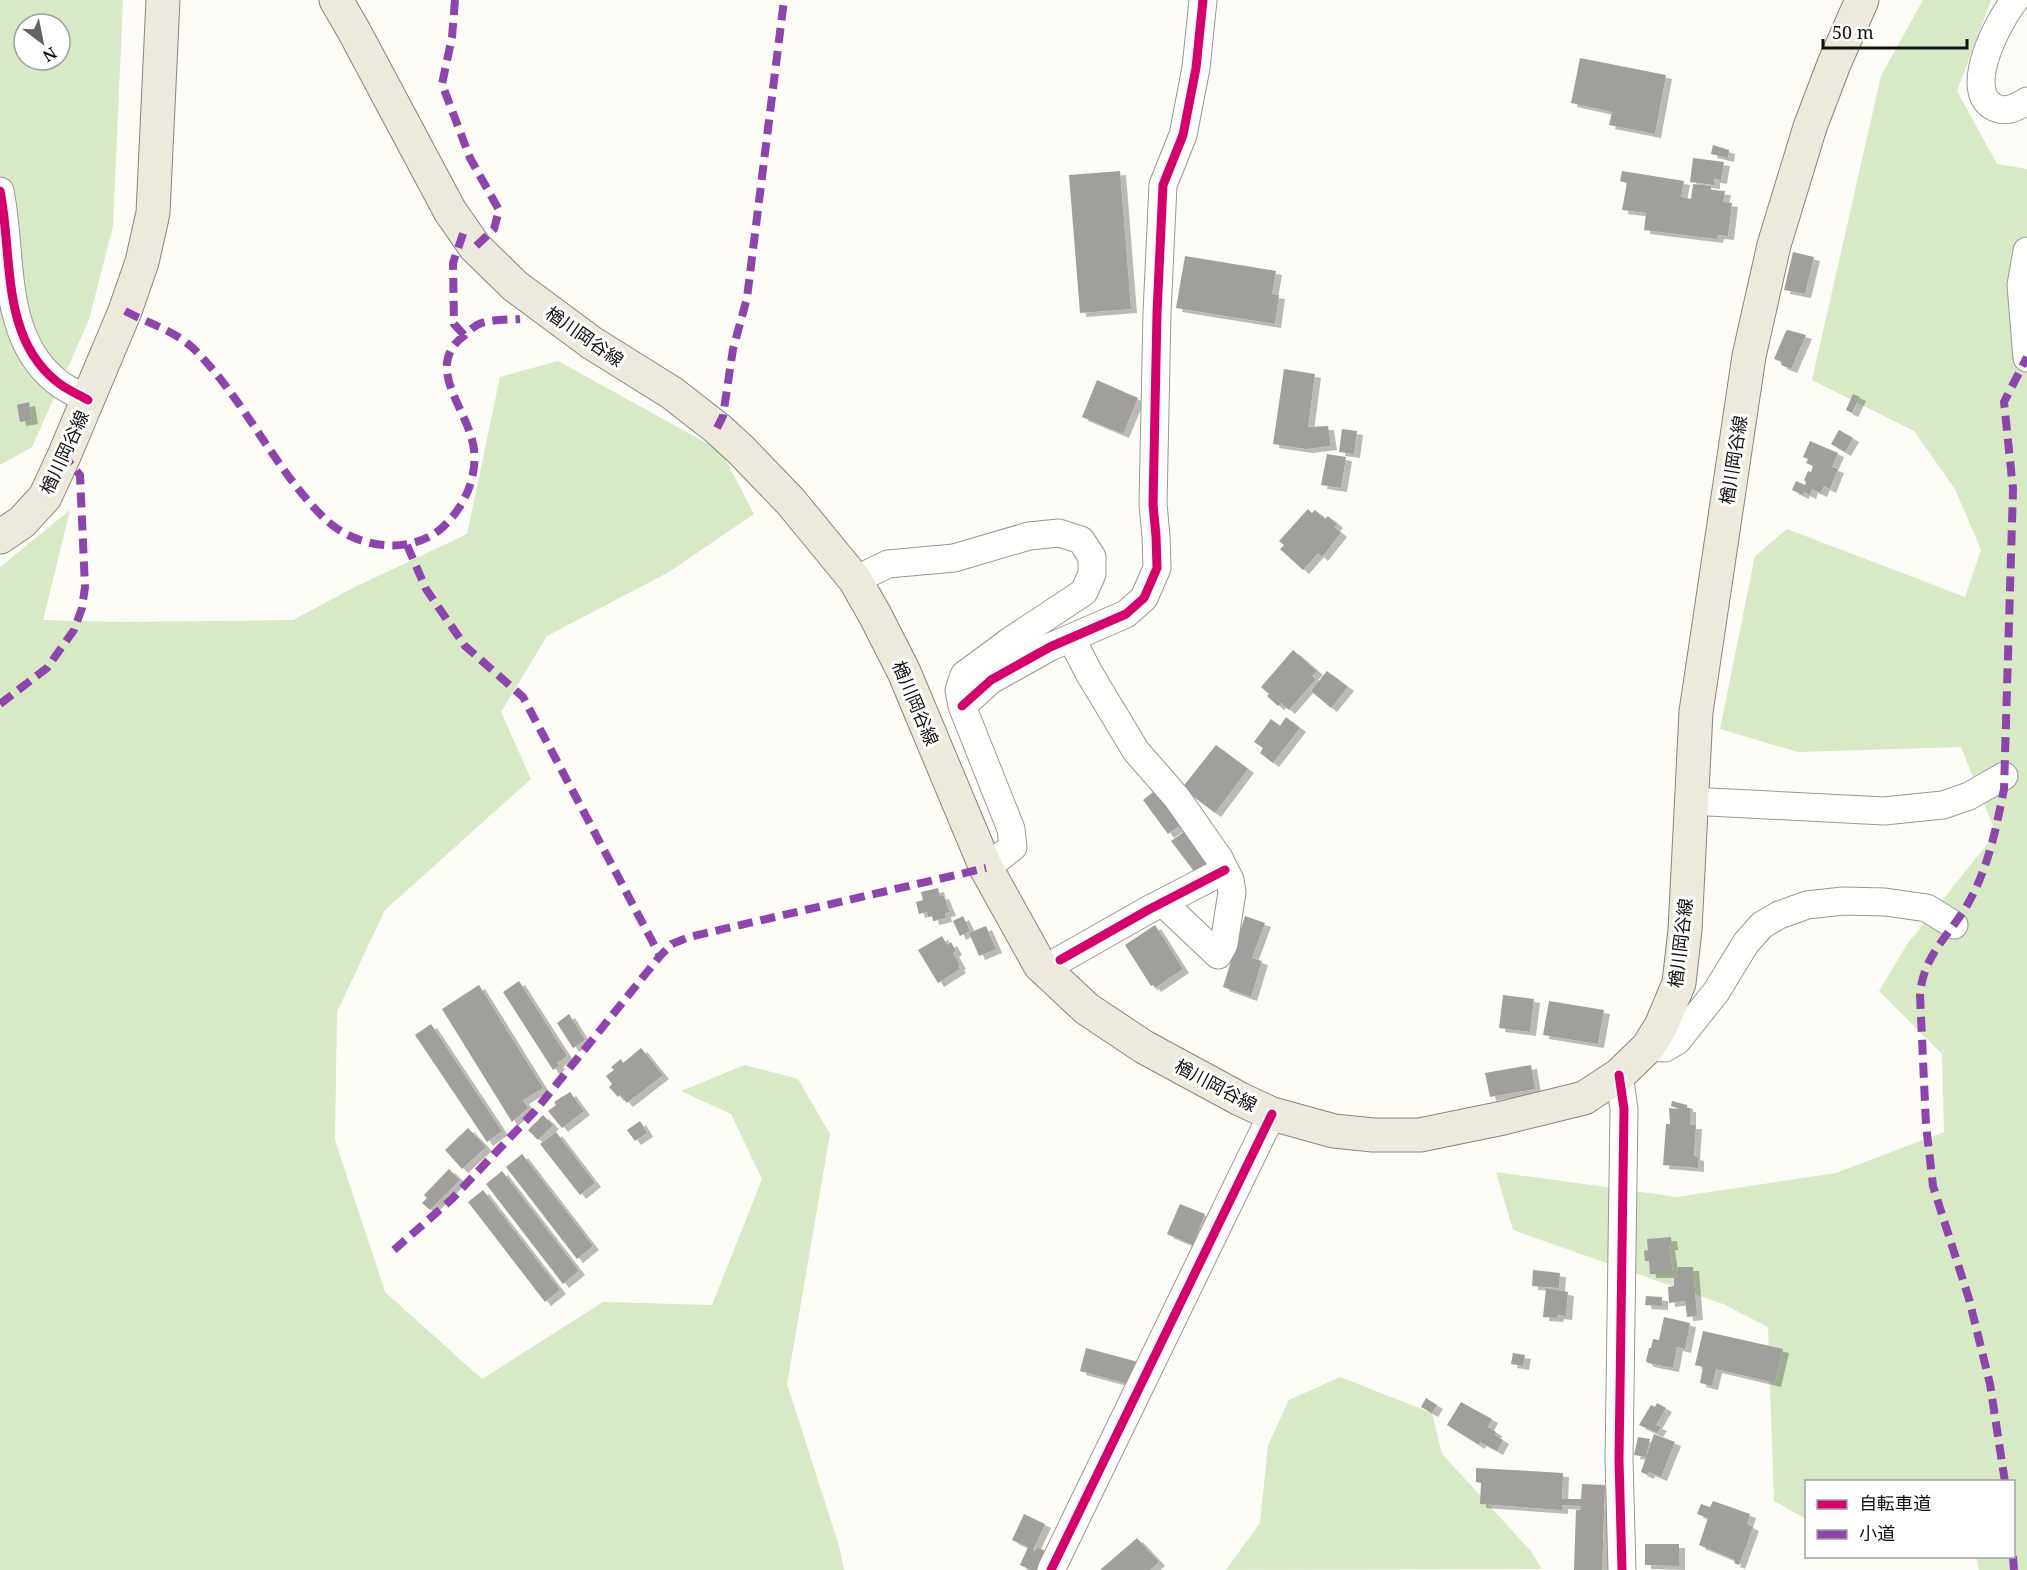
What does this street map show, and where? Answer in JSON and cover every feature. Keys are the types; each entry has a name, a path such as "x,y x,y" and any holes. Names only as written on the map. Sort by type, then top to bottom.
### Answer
{"main road":[{"name":"楢川岡谷線","path":"0,537 22,522 45,496 125,311 142,262 153,213 163,0"},
{"name":"楢川岡谷線","path":"336,0 450,212 475,247 515,286 592,343 672,393 717,428 791,502 855,580 904,672 986,868 1040,964 1087,1010 1144,1047 1240,1099 1272,1114 1334,1131 1373,1135 1420,1135 1584,1098 1619,1075 1648,1047 1661,1026 1679,983 1685,930 1695,712 1749,356 1774,245 1810,127 1833,64 1862,0"}],"street":[{"path":"962,706 991,680 1071,638 1126,614 1144,598 1157,568 1153,504 1157,313 1163,185 1183,135 1196,68 1203,0"},
{"path":"2015,0 1999,26 1986,58 1980,82 1983,96 1998,110 2014,109 2027,101"},
{"path":"0,190 13,305 22,333 36,360 56,381 88,400"},
{"path":"2027,251 2021,285 2027,358"},
{"path":"855,580 888,564 954,558 1029,536 1059,533 1081,540 1092,557 1092,574 1084,592 964,675 959,690 962,706 1011,829 1013,847 986,868"},
{"path":"1071,638 1089,673 1136,751 1177,798 1230,880 1232,892 1224,945 1218,955 1163,903"},
{"path":"1690,801 1884,811 1943,805 1969,796 2004,776"},
{"path":"1060,960 1225,870"},
{"path":"1648,1047 1665,1048 1677,1041 1700,1015 1746,943 1762,925 1779,915 1807,904 1844,901 1885,902 1927,908 1954,925"},
{"path":"1619,1075 1624,1109 1620,1460 1622,1570"},
{"path":"1051,1570 1272,1114"}],"green space":[{"path":"0,0 123,0 113,226 89,320 32,447 0,465"},
{"path":"1923,0 1991,0 1957,91 1997,164 2027,169 2027,1570 1979,1570 1976,1558 2015,1558 2015,1480 1805,1480 1805,1518 1774,1501 1768,1327 1723,1304 1513,1230 1496,1172 1677,1197 1836,1173 1944,1132 1942,1054 1879,991 1908,943 1996,833 1961,747 1798,752 1720,729 1755,556 1787,529 1965,597 1981,550 1955,489 1914,431 1812,380 1881,76"},
{"path":"558,361 721,451 754,514 669,572 547,636 501,712 531,779 385,910 337,1012 335,1140 385,1292 482,1379 603,1302 712,1305 762,1179 731,1114 681,1091 745,1065 798,1079 830,1134 787,1384 839,1546 844,1570 0,1570 0,567 70,510 43,620 119,622 293,620 353,588 467,534 500,377"},
{"path":"1340,1377 1432,1413 1442,1454 1530,1550 1542,1569 1226,1570 1260,1523 1268,1445 1289,1400"}],"building":[{"path":"1580,58 1666,75 1655,134 1609,125 1612,112 1571,103"},
{"path":"1713,145 1729,150 1728,158 1711,154"},
{"path":"1693,158 1724,162 1721,180 1714,179 1714,185 1690,182"},
{"path":"1120,171 1131,309 1080,313 1069,175"},
{"path":"1622,171 1684,181 1681,197 1691,199 1693,184 1711,186 1711,190 1725,191 1723,202 1732,203 1728,236 1718,235 1717,239 1644,230 1646,213 1622,210 1627,183 1620,181"},
{"path":"1793,252 1814,257 1805,294 1784,290"},
{"path":"1185,256 1276,271 1272,294 1279,295 1275,324 1176,308"},
{"path":"1788,330 1806,335 1791,369 1774,359"},
{"path":"1284,369 1315,374 1308,427 1328,426 1331,446 1306,449 1273,444"},
{"path":"1097,380 1138,398 1123,434 1082,417"},
{"path":"1853,394 1860,397 1852,413 1846,410"},
{"path":"29,402 32,420 20,422 17,405"},
{"path":"1342,429 1357,431 1354,454 1339,452"},
{"path":"1839,430 1853,438 1845,452 1831,444"},
{"path":"1810,441 1838,453 1832,467 1838,469 1830,489 1824,486 1821,493 1812,489 1810,495 1804,492 1803,495 1792,490 1796,481 1805,485 1804,480 1808,471 1811,472 1813,466 1806,463 1808,459 1803,457"},
{"path":"1327,454 1346,457 1341,488 1321,485"},
{"path":"1308,509 1312,513 1315,510 1325,519 1328,516 1337,524 1334,527 1341,533 1322,557 1318,553 1303,570 1280,549 1284,545 1279,541"},
{"path":"1293,650 1317,671 1312,676 1316,679 1289,710 1281,703 1278,706 1261,687"},
{"path":"1327,671 1348,687 1331,708 1311,691"},
{"path":"1286,717 1300,728 1273,763 1260,753 1263,748 1254,742 1271,719 1280,726"},
{"path":"1216,745 1248,769 1215,813 1182,788"},
{"path":"1158,788 1184,823 1168,834 1143,800"},
{"path":"1188,829 1212,862 1196,874 1171,841"},
{"path":"938,888 950,912 945,913 946,918 933,921 932,916 928,917 927,912 919,914 916,902 923,900 921,892"},
{"path":"963,916 970,931 960,936 953,921"},
{"path":"1245,916 1265,923 1252,958 1262,961 1251,997 1223,987"},
{"path":"1155,925 1183,969 1155,988 1151,986 1125,945"},
{"path":"986,926 996,949 979,956 969,933"},
{"path":"942,936 947,945 951,942 956,951 953,953 960,969 938,983 918,950"},
{"path":"519,981 567,1056 557,1063 559,1066 553,1070 503,992"},
{"path":"479,985 543,1088 523,1100 528,1108 512,1122 442,1009"},
{"path":"1503,995 1534,999 1530,1032 1499,1028"},
{"path":"1549,1001 1604,1010 1598,1044 1543,1035"},
{"path":"569,1014 585,1040 573,1048 557,1023"},
{"path":"431,1024 502,1131 487,1142 415,1035"},
{"path":"641,1048 663,1075 627,1103 609,1087 612,1084 606,1076 614,1070 611,1067 621,1059 623,1063"},
{"path":"1531,1065 1535,1089 1490,1097 1485,1073"},
{"path":"570,1092 584,1111 562,1128 548,1111 556,1105 554,1102"},
{"path":"1672,1101 1690,1108 1690,1125 1696,1125 1694,1156 1698,1157 1698,1168 1663,1165 1666,1124 1670,1124 1669,1108 1680,1109 1671,1106"},
{"path":"543,1115 553,1125 538,1140 528,1130"},
{"path":"640,1121 647,1133 635,1141 627,1130"},
{"path":"468,1128 486,1147 462,1169 445,1150"},
{"path":"556,1132 595,1183 580,1195 540,1144"},
{"path":"522,1154 593,1246 577,1259 506,1167"},
{"path":"449,1169 460,1180 430,1210 422,1203 427,1198 424,1195"},
{"path":"502,1171 579,1271 563,1284 486,1184"},
{"path":"483,1190 560,1290 545,1302 468,1202"},
{"path":"1180,1204 1205,1214 1193,1245 1167,1234"},
{"path":"1671,1237 1672,1246 1669,1246 1673,1274 1650,1274 1649,1261 1645,1261 1644,1251 1648,1250 1647,1239"},
{"path":"1678,1267 1693,1267 1697,1316 1687,1317 1685,1301 1669,1303 1668,1287 1674,1286 1674,1278 1678,1278"},
{"path":"1533,1270 1560,1273 1559,1288 1532,1286"},
{"path":"1546,1288 1568,1292 1566,1316 1543,1317"},
{"path":"1646,1296 1662,1297 1662,1306 1645,1305"},
{"path":"1664,1317 1690,1323 1685,1349 1677,1347 1673,1368 1646,1361 1653,1339 1659,1340"},
{"path":"1703,1331 1783,1349 1775,1383 1716,1369 1712,1386 1700,1383 1703,1367 1695,1365"},
{"path":"1086,1348 1138,1362 1132,1385 1080,1371"},
{"path":"1513,1353 1525,1355 1523,1366 1511,1364"},
{"path":"1426,1398 1437,1405 1432,1413 1421,1407"},
{"path":"1461,1402 1492,1419 1488,1427 1503,1440 1497,1451 1480,1442 1479,1445 1447,1425"},
{"path":"1657,1403 1666,1408 1656,1425 1661,1427 1657,1433 1639,1425 1651,1405 1655,1407"},
{"path":"1654,1434 1675,1442 1661,1477 1649,1472 1648,1475 1641,1472"},
{"path":"1638,1437 1650,1439 1646,1457 1634,1455"},
{"path":"1476,1468 1563,1473 1562,1499 1581,1499 1582,1484 1605,1485 1602,1570 1574,1570 1576,1510 1580,1510 1581,1506 1562,1505 1562,1510 1480,1504 1481,1483 1476,1482"},
{"path":"1713,1501 1750,1514 1747,1524 1753,1527 1739,1565 1734,1563 1735,1560 1699,1545 1708,1518 1697,1514 1701,1504 1710,1507"},
{"path":"1024,1514 1045,1524 1033,1550 1035,1551 1037,1547 1054,1555 1047,1570 1031,1570 1020,1565 1028,1547 1012,1540"},
{"path":"1137,1538 1159,1562 1150,1570 1100,1570"},
{"path":"1645,1544 1679,1544 1679,1566 1645,1565"}],"marked path":[{"path":"455,0 452,37 442,84 470,158 499,210 494,229 475,247"},
{"path":"717,428 723,416 733,349 747,298 784,0"},
{"path":"464,231 453,263 454,324 464,335"},
{"path":"125,311 171,333 196,351 230,391 305,498 335,528 365,542 382,545 415,542 430,536 443,527 457,511 471,482 474,450 471,435 447,375 447,361 453,347 477,325 494,320 520,319"},
{"path":"2005,1480 1990,1384 1969,1299 1933,1186 1926,1125 1920,995 1922,981 1931,958 1966,907 1980,879 1986,864 2004,789 2013,489 2004,402 2027,357"},
{"path":"0,704 47,668 74,630 82,608 85,587 80,475 64,456"},
{"path":"407,545 426,589 465,646 523,697 660,956"},
{"path":"394,1250 452,1199 535,1111 672,944 689,937 986,868"},
{"path":"2013,1558 2014,1570"}],"cycle path":[{"path":"962,706 991,680 1050,647 1126,614 1144,598 1157,568 1153,504 1157,313 1163,185 1183,135 1196,68 1203,0"},
{"path":"0,191 12,293 25,341 38,362 56,381 88,400"},
{"path":"1060,960 1225,870"},
{"path":"1619,1075 1624,1109 1619,1460 1622,1570"},
{"path":"1051,1570 1272,1114"}]}
